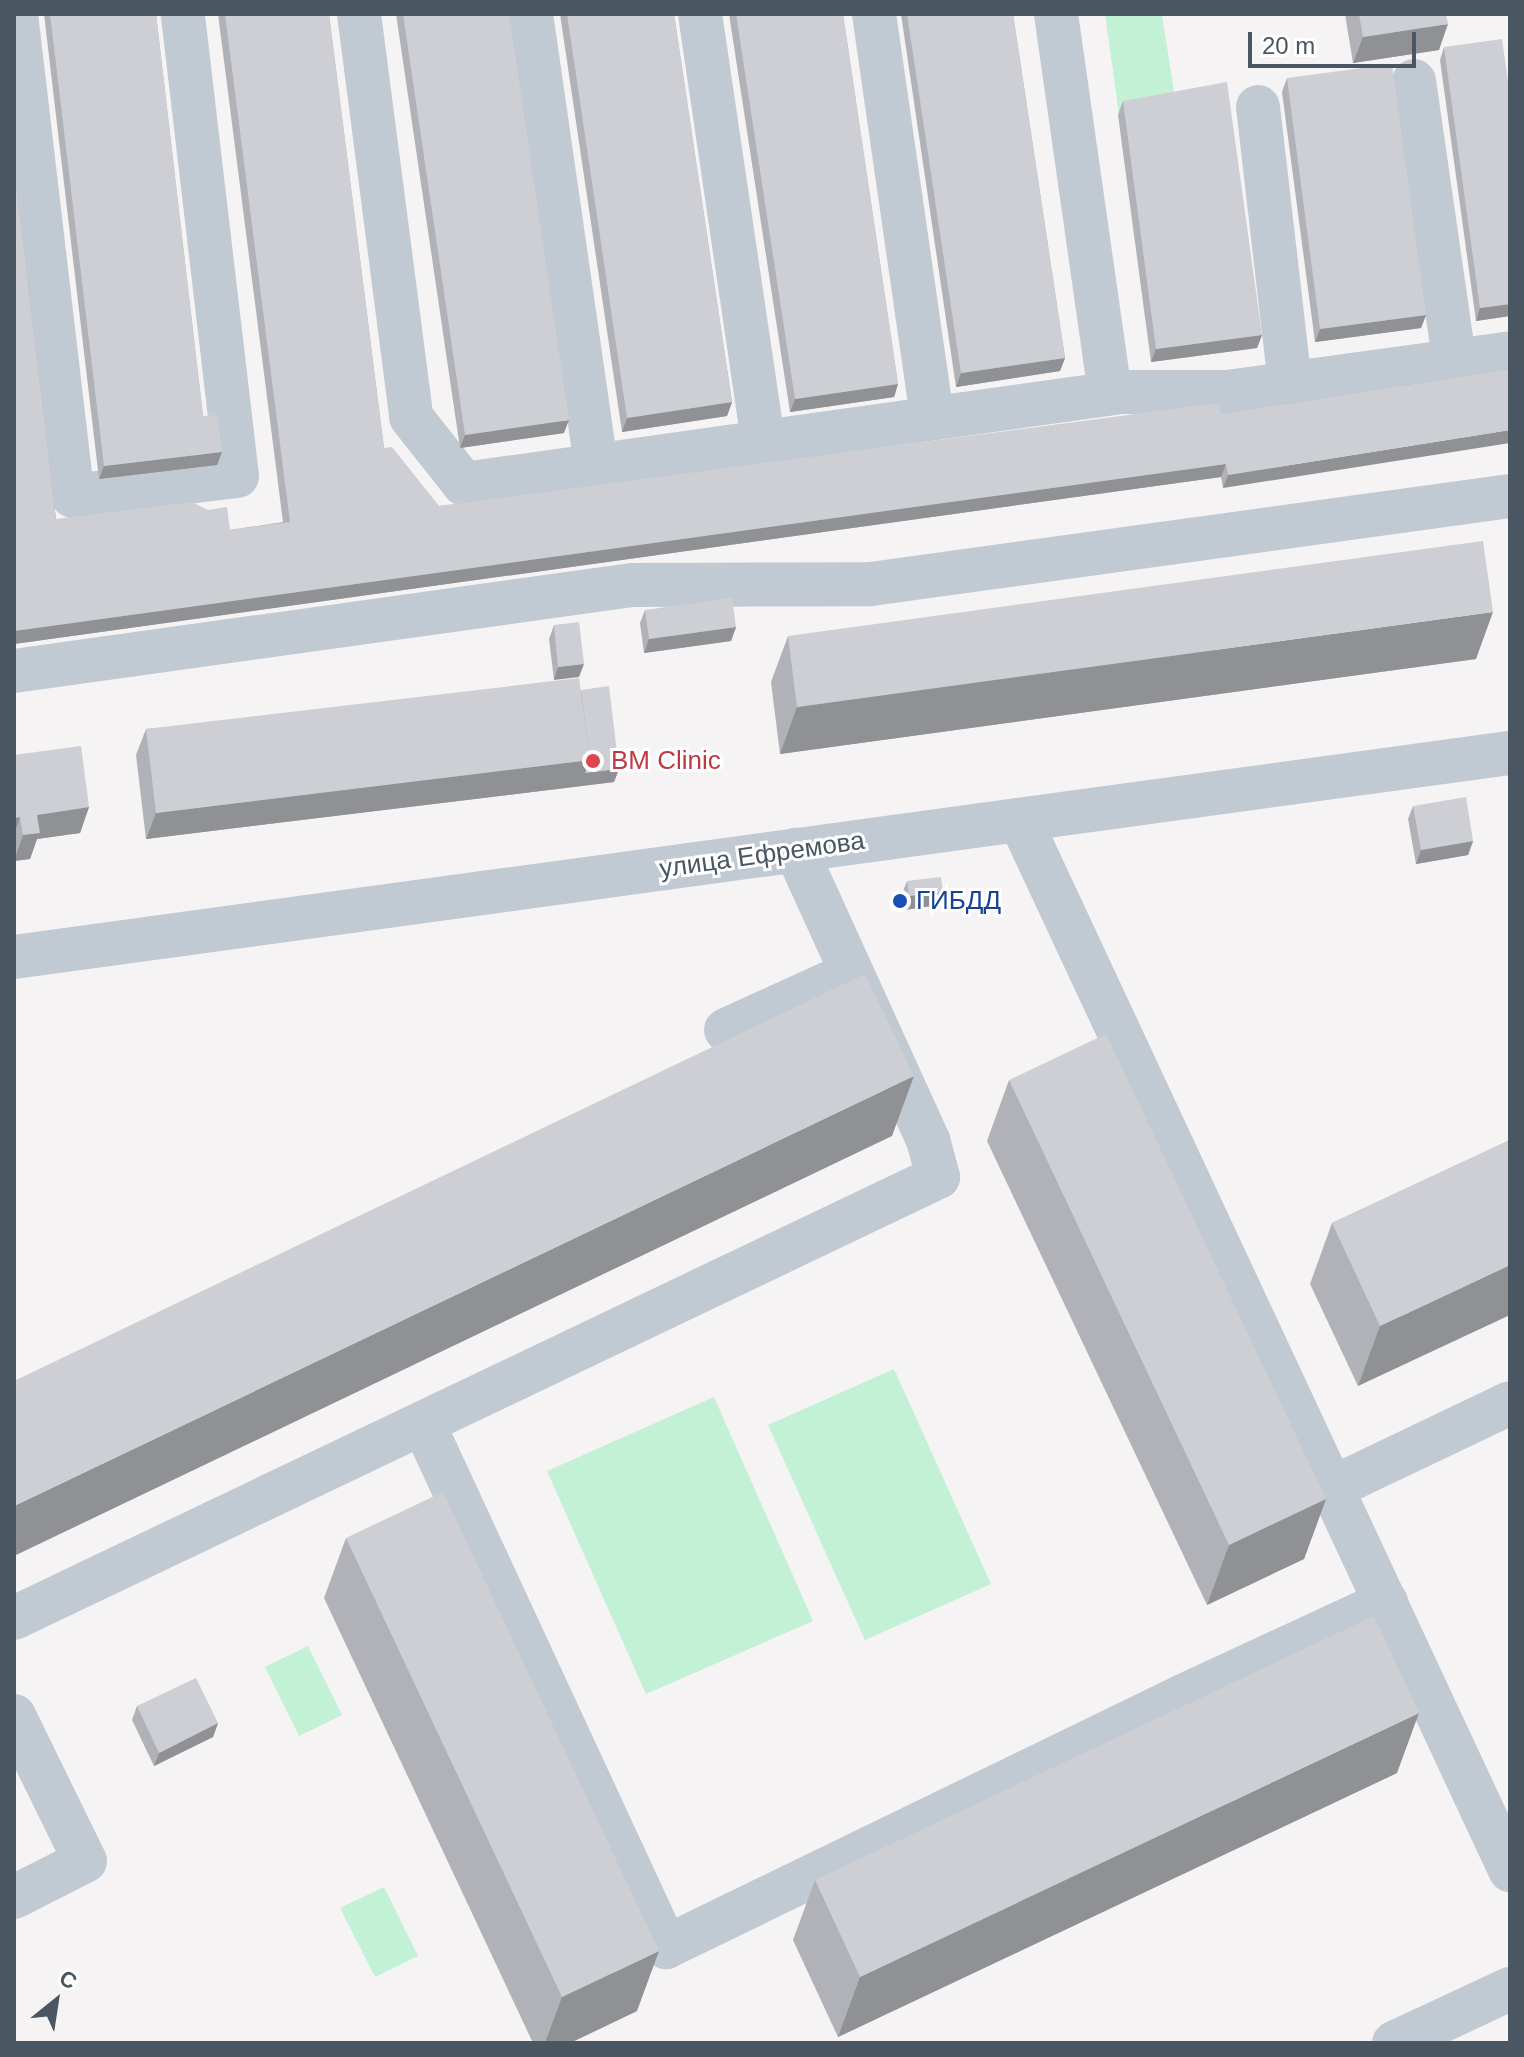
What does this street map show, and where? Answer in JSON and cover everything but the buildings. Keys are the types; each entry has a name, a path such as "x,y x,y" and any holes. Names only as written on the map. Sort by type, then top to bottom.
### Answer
{"street":[{"path":"16,14 73,496 237,476 183,14"},
{"path":"359,14 411,417 464,484 1110,393 1227,392 1510,353"},
{"path":"531,14 596,466"},
{"path":"700,14 763,442"},
{"path":"874,14 932,418"},
{"path":"1056,14 1110,393"},
{"path":"1414,81 1454,360"},
{"path":"1258,107 1290,383"},
{"path":"14,671 632,585 871,584 1510,496"},
{"name":"улица Ефремова","path":"14,957 1510,753"},
{"path":"1020,820 1510,1870"},
{"path":"14,1618 938,1177 928,1140 796,850"},
{"path":"726,1030 851,973"},
{"path":"1332,1488 1510,1403"},
{"path":"423,1423 666,1947 1181,1697 1386,1602"},
{"path":"14,1716 85,1861 14,1897"},
{"path":"1394,2043 1510,1989"}],"green space":[{"path":"1105,14 1162,15 1176,104 1119,114"},
{"path":"894,1369 991,1584 865,1640 768,1425"},
{"path":"714,1397 813,1621 646,1694 547,1471"},
{"path":"308,1646 342,1715 299,1736 265,1667"},
{"path":"384,1887 418,1956 375,1977 340,1908"}],"place":[{"name":"BM Clinic","path":"593,761"},
{"name":"ГИБДД","path":"900,901"}]}
